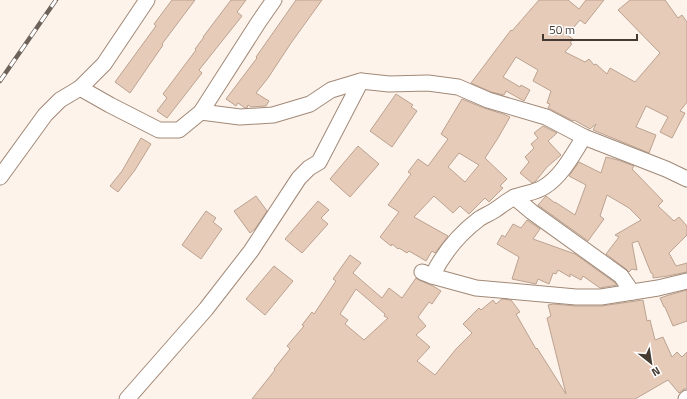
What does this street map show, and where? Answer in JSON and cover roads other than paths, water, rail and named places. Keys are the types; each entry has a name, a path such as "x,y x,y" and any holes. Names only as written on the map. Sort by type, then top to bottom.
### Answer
{"street":[{"path":"0,177 45,115 60,100 80,88 104,64 147,0"},
{"path":"80,88 159,130 179,130 201,112 274,0"},
{"path":"201,112 240,117 273,115 310,104 331,90 361,81 389,84 428,83 458,87 488,100 546,117 584,137 687,178"},
{"path":"127,399 206,309 250,251 299,178 309,168 319,162 361,81"},
{"path":"584,137 554,179 544,187 531,193 514,197 479,219 460,236 440,261 427,274 476,288 568,296 601,296 658,288 687,282"},
{"path":"514,197 532,212 621,276 632,292"}],"railway":[{"path":"0,81 56,0"}]}
